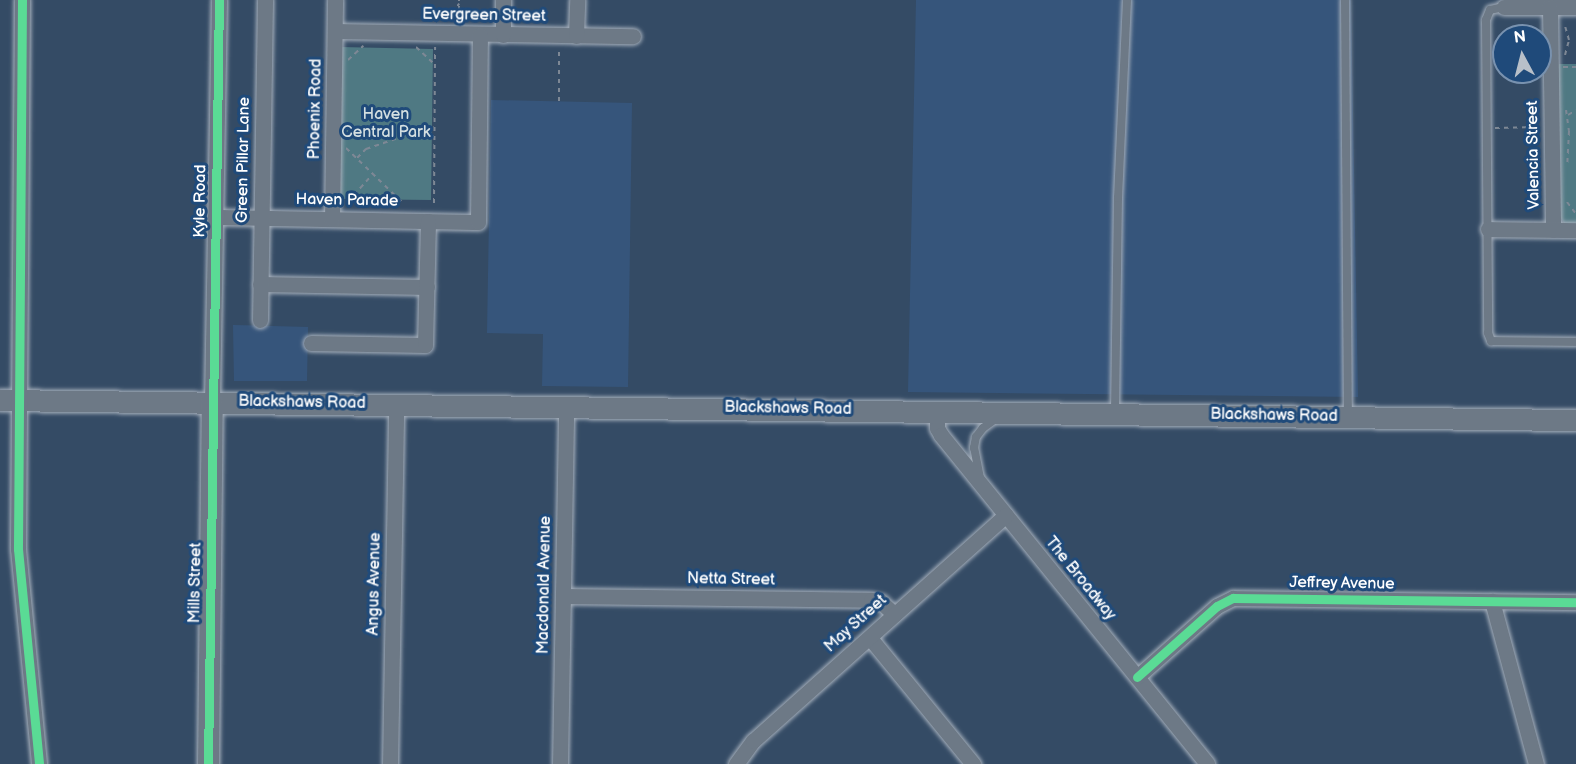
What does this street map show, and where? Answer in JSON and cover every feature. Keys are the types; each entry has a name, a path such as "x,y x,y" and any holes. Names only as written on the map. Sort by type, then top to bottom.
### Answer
{"main road":[{"name":"Blackshaws Road","path":"9,400 1576,420"},
{"name":"Mills Street","path":"208,764 212,402"}],"street":[{"path":"22,0 9,400 18,549 39,764"},
{"name":"Kyle Road","path":"212,402 219,0"},
{"name":"Green Pillar Lane","path":"260,320 265,0"},
{"name":"Phoenix Road","path":"332,219 335,0"},
{"path":"503,0 503,35"},
{"path":"576,36 577,0"},
{"path":"1504,7 1576,7"},
{"name":"Valencia Street","path":"1550,7 1553,230"},
{"name":"Evergreen Street","path":"335,31 633,36"},
{"name":"Haven Parade","path":"215,217 478,222 480,35"},
{"path":"311,343 425,345 428,221"},
{"path":"1488,229 1576,230"},
{"path":"260,284 427,287"},
{"name":"Angus Avenue","path":"390,764 396,404"},
{"name":"Macdonald Avenue","path":"560,764 566,406"},
{"name":"The Broadway","path":"937,411 937,428 941,435 1207,764"},
{"name":"May Street","path":"740,763 755,739 1005,515"},
{"name":"Netta Street","path":"563,596 870,600 881,602 894,614"},
{"name":"Jeffrey Avenue","path":"1137,677 1217,606 1233,598 1576,602"},
{"path":"1492,601 1536,764"},
{"path":"870,638 973,764"}],"lane":[{"path":"1115,414 1118,198 1127,0"},
{"path":"1345,0 1348,417"},
{"path":"1504,7 1490,10 1486,20 1488,333 1491,341 1576,342"},
{"path":"983,488 974,448 976,437 983,428 1004,412"}],"path":[{"path":"444,22 459,2"},
{"path":"459,2 459,22"},
{"path":"346,54 346,62 363,46"},
{"path":"416,47 435,65"},
{"path":"434,203 435,47"},
{"path":"559,49 559,101"},
{"path":"1560,67 1576,67"},
{"path":"357,158 366,149 434,126"},
{"path":"1487,128 1540,127"},
{"path":"345,146 402,202"},
{"path":"352,202 354,195 373,174"}],"shaded area":[{"path":"916,0 1351,0 1358,397 908,392"},
{"path":"491,100 632,103 628,387 542,386 543,334 487,333"},
{"path":"233,325 308,327 307,381 234,381"}],"green space":[{"name":"Haven Central Park","path":"340,47 433,49 431,200 339,199"},
{"path":"1556,64 1576,64 1576,227 1564,223 1559,215"}],"cycle path":[{"path":"22,0 18,549 39,764"},
{"path":"208,764 219,0"},
{"path":"1137,677 1217,606 1233,598 1576,602"}]}
